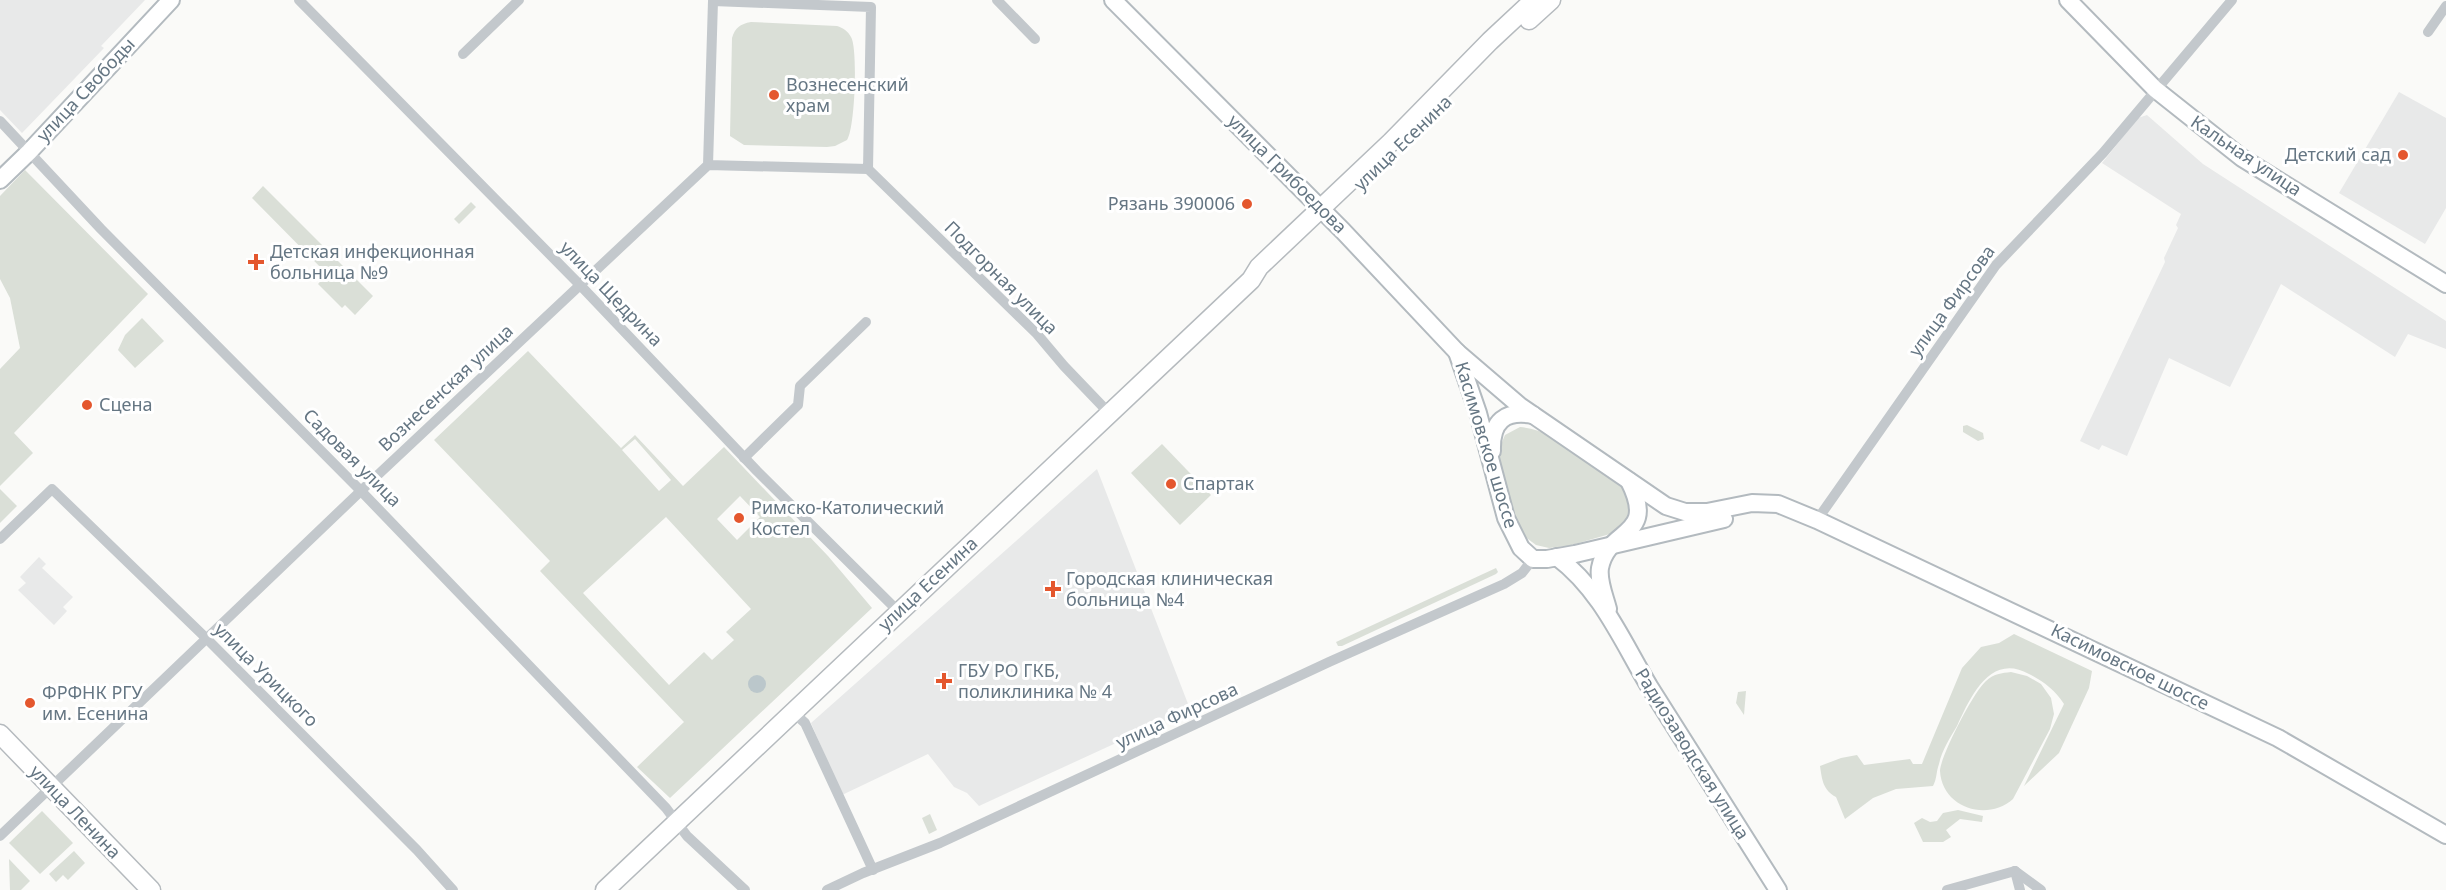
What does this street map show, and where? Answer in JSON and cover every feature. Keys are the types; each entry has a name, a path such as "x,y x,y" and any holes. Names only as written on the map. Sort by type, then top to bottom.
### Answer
{"main road":[{"name":"улица Свободы","path":"0,180 171,0"},
{"name":"улица Грибоедова","path":"1113,0 1324,212 1457,352"},
{"name":"Кальная улица","path":"2068,0 2155,89 2242,158 2446,284"},
{"name":"улица Есенина","path":"605,890 1251,279 1259,267 1324,212 1490,40 1541,2"},
{"name":"Касимовское шоссе","path":"1457,352 1478,413 1506,518 1521,548 1533,559 1557,557 1747,514 1767,512 1811,518"},
{"name":"Касимовское шоссе","path":"1457,352 1521,412 1666,506 1685,512 1707,512 1752,503 1778,504 2278,738 2446,835"},
{"path":"1478,413 1521,412"},
{"path":"1492,466 1492,438 1498,425 1521,412"},
{"name":"Касимовское шоссе","path":"1611,545 1630,531 1639,515 1638,500 1628,480"},
{"path":"1609,616 1600,571 1611,545"},
{"path":"1557,557 1581,578 1609,616"},
{"name":"Радиозаводская улица","path":"1609,616 1637,666 1778,890"},
{"name":"улица Ленина","path":"0,734 138,890"},
{"name":"улица Ленина","path":"0,748 48,790 151,890"}],"street":[{"name":"улица Щедрина","path":"299,0 580,285 744,458 899,612"},
{"path":"463,54 519,0"},
{"path":"997,0 1035,39"},
{"name":"улица Фирсова","path":"1811,518 1996,266 2103,153 2232,0"},
{"path":"712,1 874,3 868,169 708,165 712,1"},
{"path":"2428,32 2446,6"},
{"name":"Садовая улица","path":"0,121 101,229 361,490 658,799 676,822"},
{"name":"Вознесенская улица","path":"0,836 361,490 708,165"},
{"name":"Подгорная улица","path":"868,169 1037,334 1064,366 1109,412"},
{"path":"744,458 798,405 800,386 866,322"},
{"name":"улица Урицкого","path":"0,539 52,489 207,639 417,850 453,890"},
{"name":"улица Фирсова","path":"826,890 1001,815 1329,662 1504,584 1522,573 1533,559"},
{"path":"793,712 805,723 873,870"},
{"path":"676,822 745,890"},
{"path":"2015,872 2020,890"},
{"path":"1947,890 2015,872 2042,890"}],"shaded area":[{"path":"0,0 145,0 101,46 104,48 22,133 0,110"},
{"path":"751,22 837,26 848,33 853,44 855,72 854,105 847,140 827,147 744,145 730,136 732,38 738,27"},
{"name":"Детский сад","path":"2399,92 2446,118 2446,208 2425,244 2339,193"},
{"path":"2147,115 2203,164 2446,321 2446,349 2408,334 2395,357 2281,284 2230,387 2169,358 2127,456 2102,445 2099,450 2080,441 2165,262 2164,258 2178,228 2176,225 2181,214 2102,163 2138,118"},
{"path":"25,170 148,294 14,433 33,453 0,486 0,369 20,348 10,298 0,279 0,196"},
{"path":"263,186 373,296 355,315 345,305 342,308 318,284 327,274 252,198"},
{"path":"471,202 476,207 459,224 454,219"},
{"path":"142,318 164,341 135,368 118,350 125,335"},
{"path":"528,351 621,448 635,435 683,486 724,447 828,556 872,608 670,798 637,767 684,722 540,571 550,561 434,440","holes":["635,439 671,480 659,491 622,450","740,496 760,517 737,540 717,519","666,517 751,609 726,632 734,640 712,660 704,652 669,685 583,593"]},
{"path":"1967,425 1983,433 1984,439 1978,441 1963,432 1963,426"},
{"path":"1520,427 1562,441 1623,484 1630,493 1632,515 1617,532 1568,546 1549,548 1536,545 1524,536 1514,522 1499,464 1499,449 1505,435"},
{"name":"Спартак","path":"1162,444 1211,495 1180,525 1131,473"},
{"name":"Городская клиническая больница №4","path":"1097,469 1190,709 979,806 967,793 954,787 928,754 842,795 811,723"},
{"path":"0,489 17,506 0,523"},
{"path":"39,557 46,564 42,568 73,597 63,607 67,611 54,625 18,590 26,583 20,577"},
{"path":"1496,568 1498,572 1496,574 1342,646 1338,646 1336,642"},
{"path":"2014,634 2092,671 2089,688 2059,753 2024,786 2064,704 2053,690 2029,674 2015,669 2003,669 1993,673 1975,691 1946,744 1933,786 1896,789 1873,798 1845,819 1836,797 1828,791 1824,784 1820,766 1857,755 1864,765 1910,759 1913,764 1922,764 1962,668 1981,647 1999,643"},
{"path":"2011,672 2027,676 2041,684 2051,698 2054,714 2050,729 2013,799 1991,810 1968,807 1957,802 1949,794 1943,784 1941,764 1958,724 1981,687 1992,677"},
{"path":"757,675 763,678 766,684 763,690 757,693 751,690 748,684 751,678"},
{"path":"1746,691 1744,715 1736,703 1738,692"},
{"path":"1958,810 1983,816 1982,822 1960,819 1946,830 1951,837 1943,842 1923,842 1914,823 1922,818 1930,822 1937,821 1943,813"},
{"path":"42,811 73,843 40,874 9,843"},
{"path":"930,814 937,830 929,834 922,818"},
{"path":"74,851 85,863 68,880 63,875 56,882 49,874"},
{"path":"9,859 30,881 21,890 10,890"}],"place":[{"name":"Вознесенский храм","path":"774,95"},
{"name":"Детский сад","path":"2403,155"},
{"name":"Рязань 390006","path":"1247,204"},
{"name":"Детская инфекционная больница №9","path":"256,262"},
{"name":"Сцена","path":"87,405"},
{"name":"Спартак","path":"1171,484"},
{"name":"Римско-Католический Костел","path":"739,518"},
{"name":"Городская клиническая больница №4","path":"1053,589"},
{"name":"ГБУ РО ГКБ, поликлиника № 4","path":"944,681"},
{"name":"ФРФНК РГУ им. Есенина","path":"30,703"}]}
